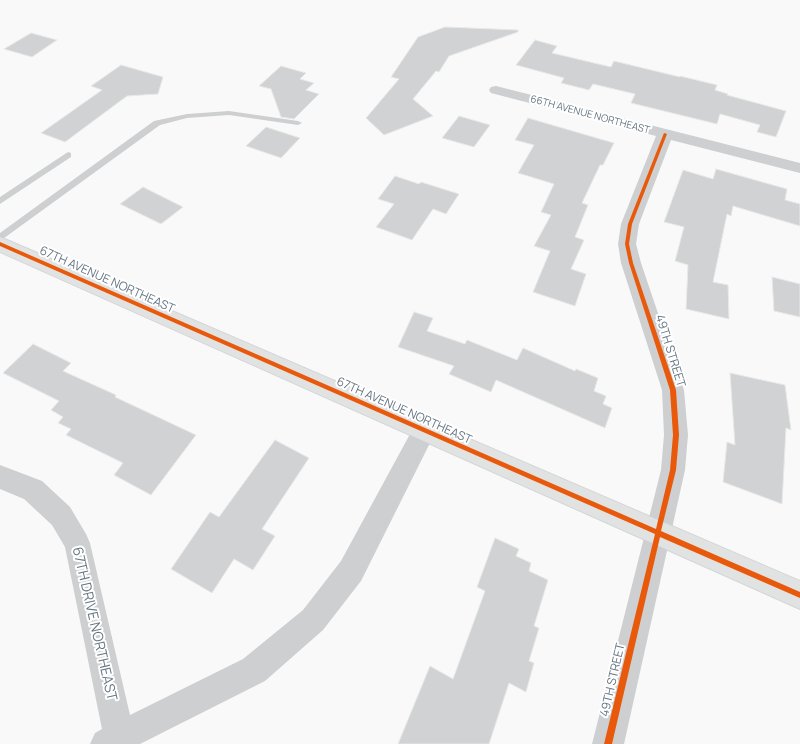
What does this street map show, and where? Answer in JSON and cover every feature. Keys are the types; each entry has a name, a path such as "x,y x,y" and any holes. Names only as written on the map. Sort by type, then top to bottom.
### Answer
{"street":[{"name":"66TH AVENUE NORTHEAST","path":"496,90 800,168"},
{"name":"49TH STREET","path":"608,744 673,470 676,435 673,390 626,244 630,224 665,134"},
{"name":"67TH AVENUE NORTHEAST","path":"0,244 800,595"},
{"path":"113,740 254,670 313,620 351,571 424,431"},
{"name":"67TH DRIVE NORTHEAST","path":"0,478 33,490 61,516 77,544 113,740"}],"lane":[{"path":"0,238 157,123 187,116 229,113 298,123"},
{"path":"0,201 68,155"}],"building":[{"path":"445,27 518,30 518,32 449,56 439,72 436,71 413,99 433,116 384,135 366,118 399,79 391,77 418,37"},
{"path":"31,33 57,40 32,57 4,49"},
{"path":"535,40 557,46 552,53 611,67 614,61 717,85 715,90 728,94 727,95 786,111 776,137 757,132 760,125 720,114 717,124 631,103 635,94 593,84 589,90 561,83 564,78 516,65"},
{"path":"121,65 163,77 158,94 127,96 65,142 41,133 102,90 91,86"},
{"path":"281,66 306,73 300,79 314,83 306,90 319,94 294,119 281,117 271,89 259,86"},
{"path":"459,116 490,125 474,147 442,138"},
{"path":"528,118 614,143 603,165 600,165 582,203 588,205 575,237 584,240 571,269 586,274 575,306 533,292 550,251 534,246 551,215 541,212 554,184 518,173 534,145 515,140"},
{"path":"266,127 300,138 281,158 246,146"},
{"path":"716,169 787,189 785,200 800,204 800,226 733,206 731,216 727,214 713,282 728,285 729,319 686,309 688,265 675,261 684,227 664,222 683,170 713,179"},
{"path":"395,176 419,184 421,182 459,194 446,214 433,209 412,240 376,227 394,204 378,199"},
{"path":"143,187 183,207 161,224 120,204"},
{"path":"772,277 800,284 800,317 774,311"},
{"path":"414,312 433,318 427,331 465,344 467,340 517,360 523,348 575,371 576,369 598,378 594,391 606,396 603,404 612,408 605,428 496,380 491,392 449,374 454,366 398,347"},
{"path":"33,344 71,363 63,371 116,395 115,397 196,435 151,495 114,475 123,463 66,435 71,429 58,423 63,417 51,410 59,401 3,373"},
{"path":"730,373 785,385 791,430 786,428 782,504 723,482 727,442 735,445"},
{"path":"275,440 309,458 262,529 275,536 253,570 234,559 212,593 171,569 210,512 219,517"},
{"path":"495,538 519,549 516,556 531,563 529,571 548,580 534,626 539,628 529,661 534,663 526,692 509,683 489,744 398,744 430,666 453,679 485,591 477,587"}],"cycle path":[{"path":"608,744 673,470 676,435 673,390 631,263 627,244 630,224 665,134"},
{"path":"0,244 800,595"}]}
